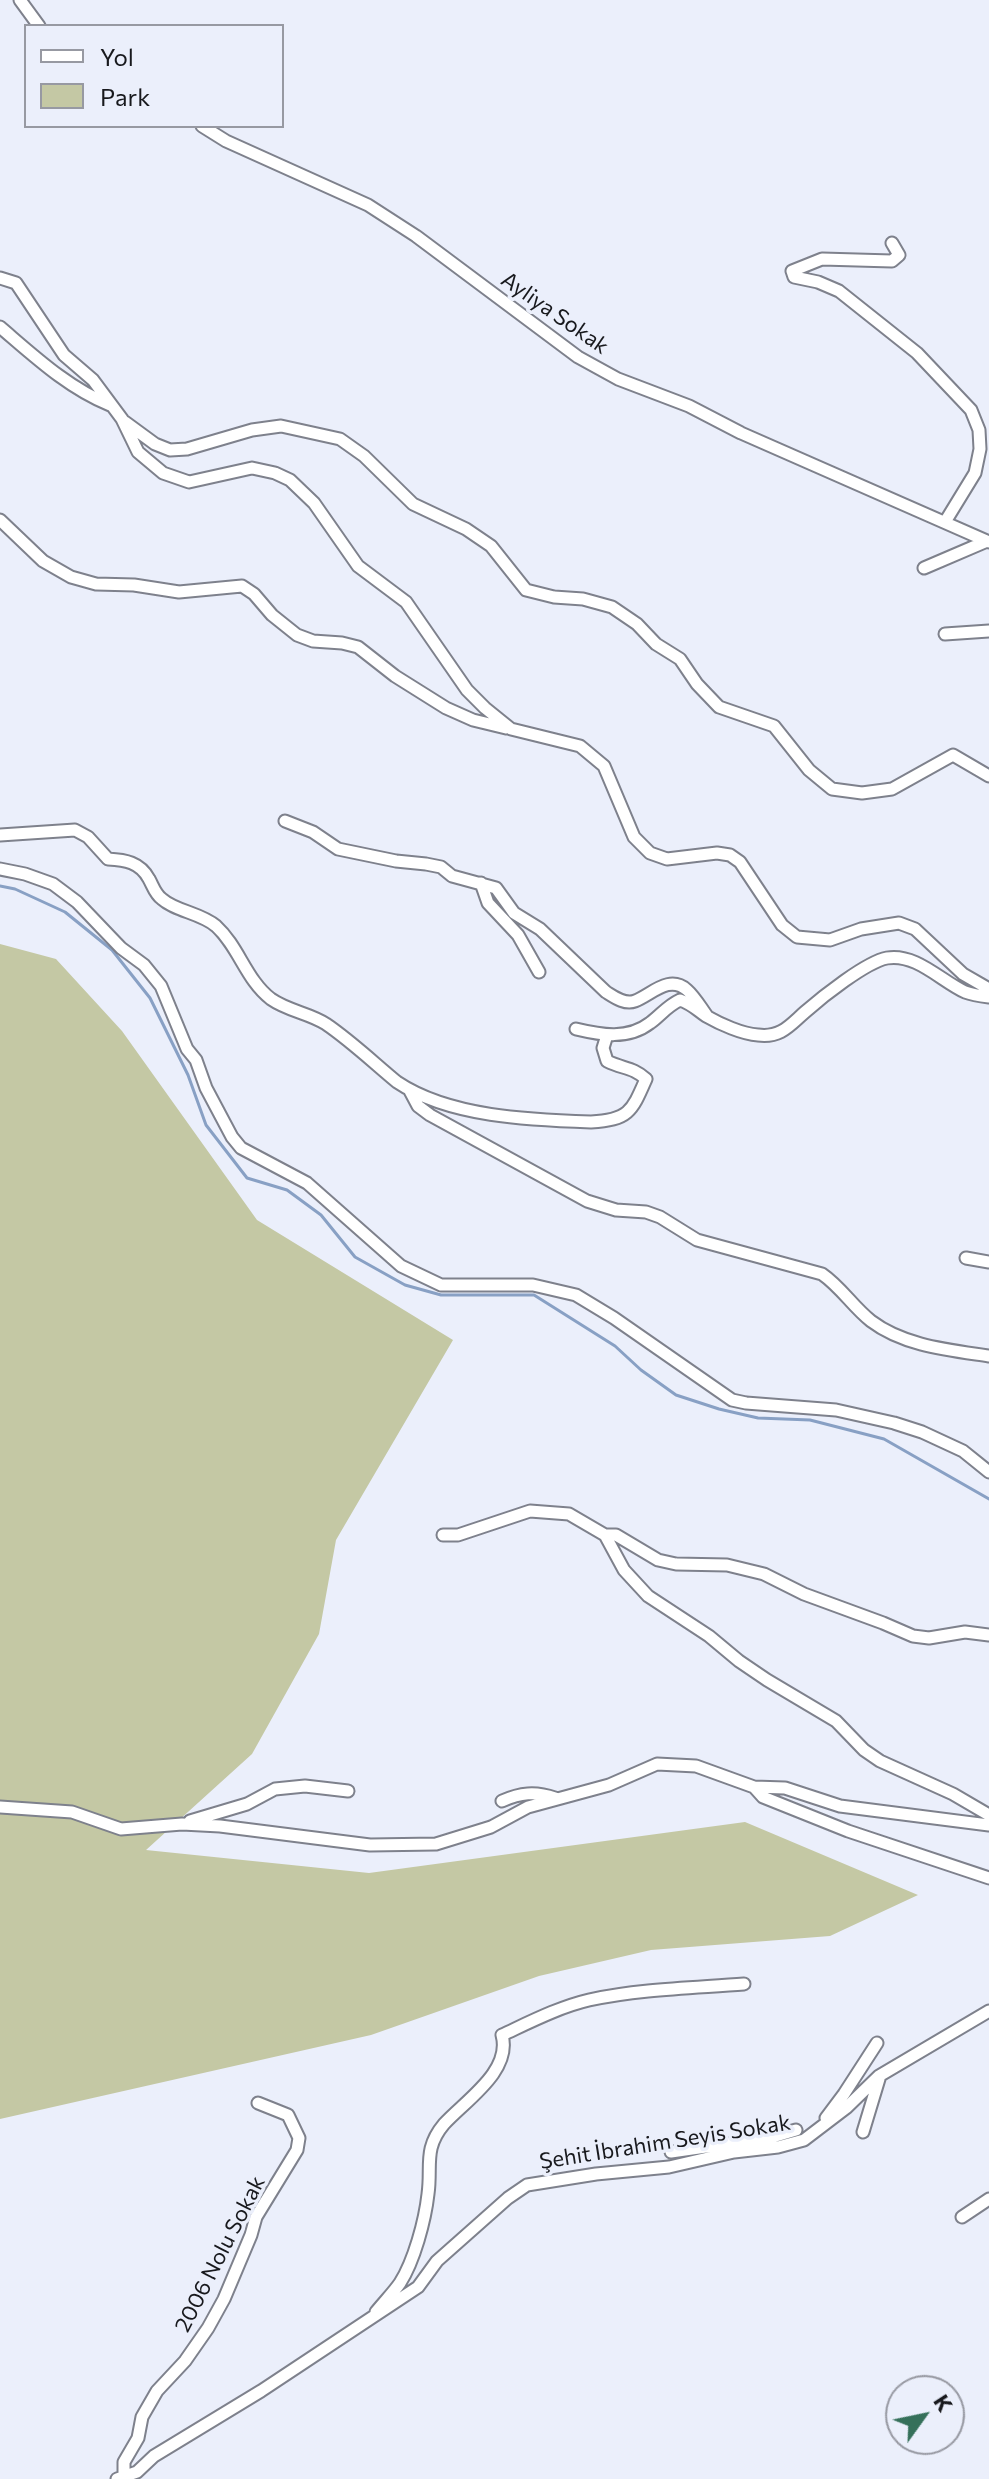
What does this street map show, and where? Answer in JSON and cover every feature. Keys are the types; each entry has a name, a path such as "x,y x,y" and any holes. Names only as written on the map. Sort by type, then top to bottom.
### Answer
{"street":[{"path":"20,0 38,24"},
{"name":"Ayliya Sokak","path":"205,128 226,141 383,214 568,351 608,374 689,406 741,433 988,542"},
{"path":"892,243 899,255 892,261 822,259 792,271 794,277 839,291 917,353 971,410 979,430 980,449 975,473 945,522"},
{"path":"0,278 16,283 64,355 93,380 122,419 138,452 163,473 189,482 252,468 290,480 314,503 358,566 406,602 467,690 511,729"},
{"path":"0,327 45,366 94,399 112,406"},
{"path":"122,419 155,444 170,450 187,449 252,430 281,426 340,439 364,456 413,504 466,529 491,546 526,590 612,607 637,624 656,644 680,659 697,684 719,707 774,726 809,770 832,789 862,793 892,789 953,755 989,776"},
{"path":"0,520 43,561 71,577 96,584 134,585 179,592 242,586 297,635 313,641 358,647 395,676 446,708 473,720 580,746 604,766 634,837 650,853 667,859 717,853 730,855 740,862 782,925 797,937 830,940 861,929 899,923 915,929 963,974 989,989"},
{"path":"924,568 988,542"},
{"path":"945,634 989,631"},
{"path":"285,821 313,832 338,849 441,867 452,876 496,888 514,913 540,929 618,1000 633,1002 657,987 671,984 686,988 707,1016"},
{"path":"0,835 75,830 88,837 108,859 137,865 163,901 204,918 216,927 235,949 259,988 271,998 325,1023 409,1090 437,1101 494,1115 576,1121 605,1121 632,1111 646,1079 635,1069 621,1068 607,1061 603,1048 607,1035"},
{"path":"0,869 53,884 77,902 121,948 144,965 161,986 206,1088 241,1148 307,1183 401,1266 441,1285 533,1285 576,1295 732,1400 836,1410 894,1423 963,1451 989,1472"},
{"path":"481,883 488,903 518,935 539,972"},
{"path":"576,1029 622,1035 649,1024 667,1007 680,1000 743,1032 772,1036 786,1031 806,1011 862,970 888,958 904,958 969,994 989,997"},
{"path":"409,1090 418,1106 430,1115 587,1201 616,1210 646,1212 697,1240 822,1274 834,1282 862,1314 887,1330 929,1346 989,1356"},
{"path":"966,1258 989,1262"},
{"path":"443,1535 458,1535 530,1511 569,1514 605,1535 616,1535 658,1560 676,1564 727,1565 764,1574 804,1594 913,1636 929,1638 965,1632 989,1635"},
{"path":"605,1535 624,1570 648,1596 709,1636 767,1680 836,1721 864,1750 880,1761 953,1794 989,1815"},
{"path":"0,1807 72,1812 121,1829 182,1824 370,1845 436,1844 491,1827 528,1807 609,1785 657,1764 696,1766 754,1787 785,1788 840,1806 989,1825"},
{"path":"182,1824 247,1804 275,1789 305,1786 348,1791"},
{"path":"754,1787 763,1797 848,1831 989,1878"},
{"path":"502,1801 529,1793 555,1799"},
{"path":"368,2321 399,2284 411,2264 428,2194 429,2153 433,2140 486,2083 499,2064 505,2046 502,2035 540,2017 588,2001 642,1992 744,1984"},
{"name":"Şehit İbrahim Seyis Sokak","path":"120,2478 137,2472 154,2456 261,2391 418,2287 437,2261 527,2185 669,2167 804,2140 818,2132 879,2076 989,2011"},
{"path":"818,2132 877,2043"},
{"path":"863,2132 879,2076"},
{"name":"2006 Nolu Sokak","path":"120,2478 149,2403 208,2328 235,2273 256,2217 297,2150 299,2138 288,2115 258,2103"},
{"path":"763,2148 762,2140 796,2130"},
{"path":"671,2152 758,2139 763,2148"},
{"path":"962,2217 989,2199"}],"green space":[{"path":"0,944 56,959 122,1031 257,1220 453,1340 336,1540 319,1634 252,1754 146,1850 369,1873 745,1822 918,1895 830,1936 651,1950 539,1976 371,2035 0,2119"}],"waterway":[{"path":"0,886 15,889 65,912 112,950 150,998 188,1075 206,1125 247,1178 287,1190 321,1215 355,1257 405,1285 441,1295 534,1295 615,1346 641,1370 676,1395 758,1418 810,1420 884,1439 989,1499"}]}
